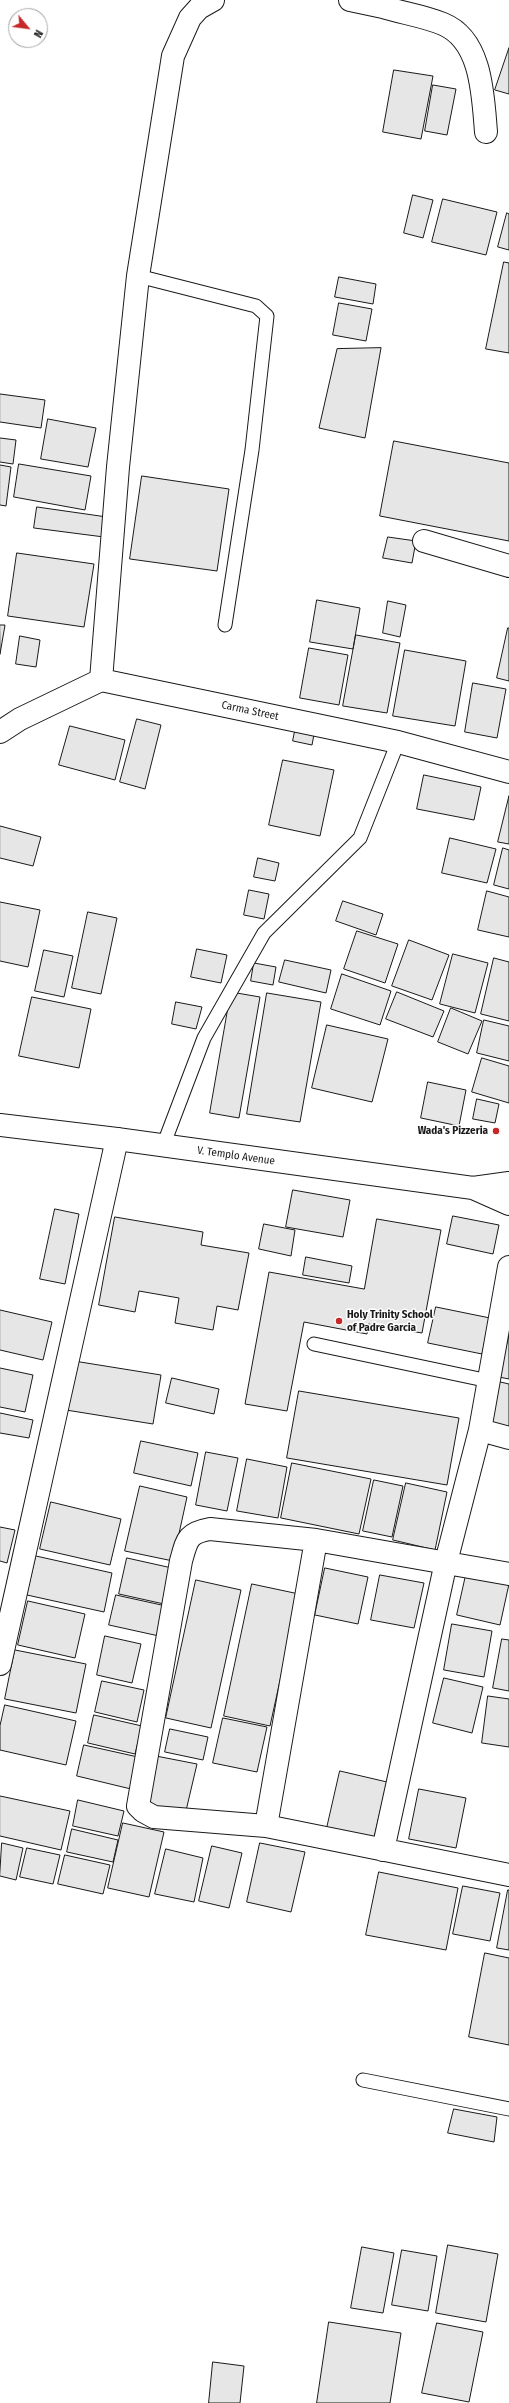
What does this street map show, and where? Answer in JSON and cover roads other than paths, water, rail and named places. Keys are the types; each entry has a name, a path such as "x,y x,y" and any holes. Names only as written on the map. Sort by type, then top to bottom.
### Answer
{"street":[{"path":"0,732 20,719 101,680 118,467 138,276 173,56 190,18 199,8 213,0"},
{"path":"350,0 384,4 444,24 462,37 472,53 482,88 486,132"},
{"path":"424,541 509,566"},
{"name":"Carma Street","path":"101,680 398,742 509,772"},
{"name":"V. Templo Avenue","path":"0,1125 117,1139 473,1188 509,1183"},
{"path":"0,1664 117,1139"},
{"name":"V. Templo Avenue","path":"473,1188 509,1204"},
{"path":"383,1850 446,1562 480,1430 509,1266"},
{"path":"480,1430 509,1438"},
{"path":"509,1574 316,1540 210,1528 196,1531 188,1539 181,1561 138,1801 141,1810 154,1817 266,1826 509,1875"},
{"path":"266,1826 316,1540"}],"lane":[{"path":"138,276 256,306 266,316 252,450 225,625"},
{"path":"163,1146 204,1038 264,933 360,838 398,742"},
{"path":"314,1344 489,1381"},
{"path":"363,2080 509,2109"}],"place":[{"name":"Wada's Pizzeria","path":"496,1131"},
{"name":"Holy Trinity School of Padre Garcia","path":"339,1321"}]}
